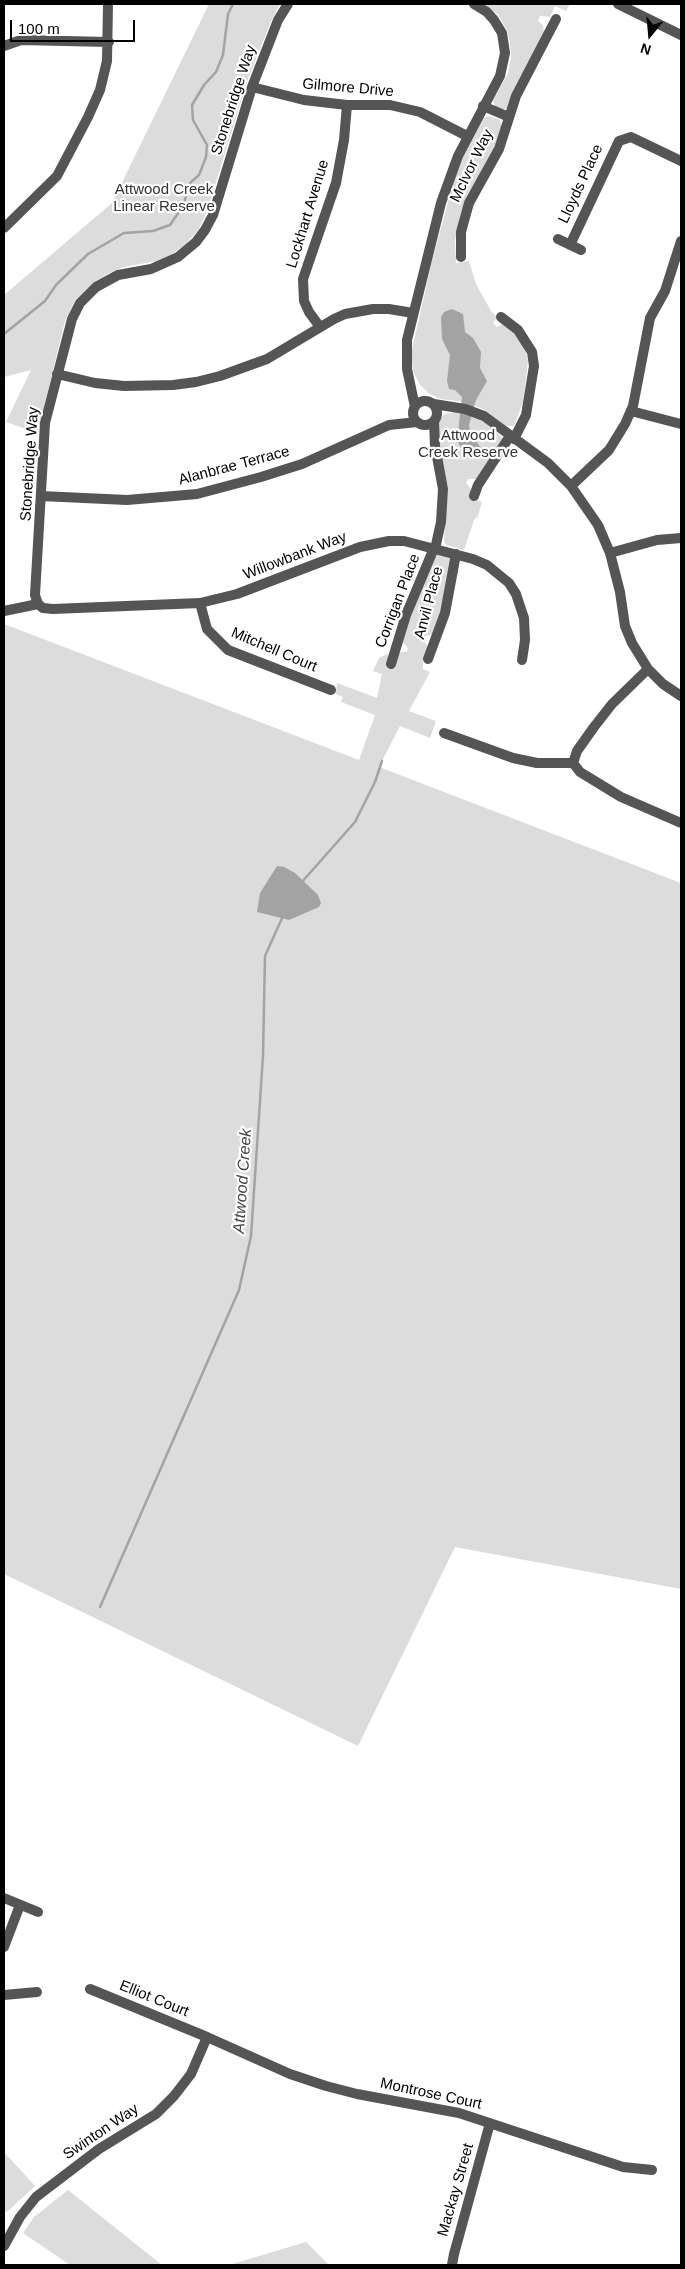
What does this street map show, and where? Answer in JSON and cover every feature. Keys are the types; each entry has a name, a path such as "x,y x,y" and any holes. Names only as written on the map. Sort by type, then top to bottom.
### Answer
{"street":[{"path":"104,4 107,16"},
{"path":"4,228 49,186 68,157 100,90 107,61 109,42 108,4"},
{"name":"Stonebridge Way","path":"38,604 35,594 44,423 72,319 87,294 107,280 118,275 151,269 178,257 196,242 205,230 212,215 252,87 278,20 288,4"},
{"path":"434,548 443,506 442,482 435,446 425,413 411,382 406,356 413,313 446,184 467,136 500,76 505,53 504,43 494,20 487,12 474,4"},
{"path":"618,4 681,34"},
{"name":"McIvor Way","path":"461,257 464,215 473,192 499,149 519,90 556,19"},
{"path":"4,46 28,39 109,42"},
{"name":"Gilmore Drive","path":"252,87 304,100 347,105 390,105 412,110 432,117 467,136"},
{"name":"Lockhart Avenue","path":"320,327 309,312 304,301 303,279 336,183 344,140 347,105"},
{"name":"McIvor Way","path":"483,106 509,117"},
{"name":"Lloyds Place","path":"570,245 616,145 623,138 635,138 681,161"},
{"name":"Lloyds Place","path":"558,239 581,250"},
{"path":"571,486 610,450 631,411 650,318 668,282 681,241"},
{"path":"57,374 95,383 124,386 173,385 196,382 220,376 267,359 334,319 359,311 389,309 413,313"},
{"path":"474,496 478,485 526,415 534,366 532,352 518,330 500,318"},
{"name":"Alanbrae Terrace","path":"41,496 127,500 197,494 261,478 302,464 378,428 425,413 455,407 465,409 484,416 548,463 571,486 598,525 610,553 620,592 625,626 632,643 648,669 663,684 681,696"},
{"path":"631,411 681,424"},
{"path":"610,553 657,540 681,538"},
{"name":"Willowbank Way","path":"4,611 38,604 43,608 53,609 200,602 237,594 375,543 404,542 456,554 487,565 509,583 521,606 525,628 522,660"},
{"name":"Corrigan Place","path":"391,664 406,615 434,548"},
{"name":"Anvil Place","path":"428,660 445,613 456,554"},
{"name":"Mitchell Court","path":"200,602 207,629 228,650 331,690"},
{"path":"573,763 577,751 612,704 648,669"},
{"path":"444,733 512,758 537,763 573,763"},
{"path":"573,763 580,772 621,797 681,823"},
{"path":"4,1898 38,1912"},
{"path":"4,1947 20,1905"},
{"name":"Elliot Court","path":"90,1989 208,2037"},
{"path":"4,1995 37,1992"},
{"name":"Montrose Court","path":"208,2037 290,2074 326,2086 357,2094 459,2113 623,2167 652,2170"},
{"name":"Swinton Way","path":"4,2246 20,2218 36,2197 99,2149 156,2114 174,2096 191,2074 208,2037"},
{"name":"Mackay Street","path":"452,2265 490,2123"}],"green space":[{"name":"Attwood Creek Linear Reserve","path":"209,4 280,4 248,79 207,211 199,229 186,244 172,254 157,261 124,267 109,273 91,284 75,300 65,321 38,431 6,422 31,370 4,377 4,295 112,203"},
{"path":"485,4 570,4 566,11 555,6 550,17 540,16 538,21 543,25 544,34 509,107 503,110 496,108 493,101 508,73 511,58 510,43 507,30 498,15"},
{"path":"487,116 499,119 503,127 490,158 467,195 455,240 456,263 469,261 476,284 491,311 497,317 493,323 497,327 502,324 510,325 525,349 528,361 523,402 514,426 506,426 485,410 465,402 441,399 430,394 420,385 413,371 411,354 432,261 454,180 460,162 484,118"},
{"name":"Attwood Creek Reserve","path":"460,411 466,412 485,422 503,438 476,479 468,479 466,483 471,489 471,497 482,502 464,550 446,545 444,541 448,487 438,440 440,418 445,414"},
{"path":"436,553 452,556 448,590 433,634 425,636 423,640 428,647 423,658 423,669 430,672 409,711 436,721 430,738 400,726 379,767 681,883 681,1589 455,1547 358,1746 4,1574 4,624 359,760 375,715 341,702 343,697 336,694 337,683 377,698 382,674 373,671 379,658 387,654 390,662 401,652 407,652 408,648 402,642 402,638"},
{"path":"4,2152 35,2186 7,2212 4,2209"},
{"path":"68,2190 162,2265 70,2265 23,2233 34,2217"},
{"path":"306,2242 329,2265 229,2265"}],"shaded area":[{"path":"452,309 463,314 465,332 473,338 481,352 480,368 487,381 476,400 469,425 471,434 481,448 473,457 466,455 457,441 462,397 455,390 449,389 447,381 450,355 442,339 441,317 444,312"},
{"path":"277,866 284,867 295,873 318,895 321,903 319,907 289,920 257,912 260,893"}],"waterway":[{"name":"Attwood Creek","path":"4,334 45,301 56,285 88,254 124,233 153,231 170,225 183,206 190,183 199,175 206,157 207,145 193,120 192,105 204,85 216,72 223,55 228,14 233,4"},
{"name":"Attwood Creek","path":"301,883 355,822 375,782 382,761"},
{"name":"Attwood Creek","path":"100,1607 239,1290 251,1236 263,1056 265,956 283,916"}]}
